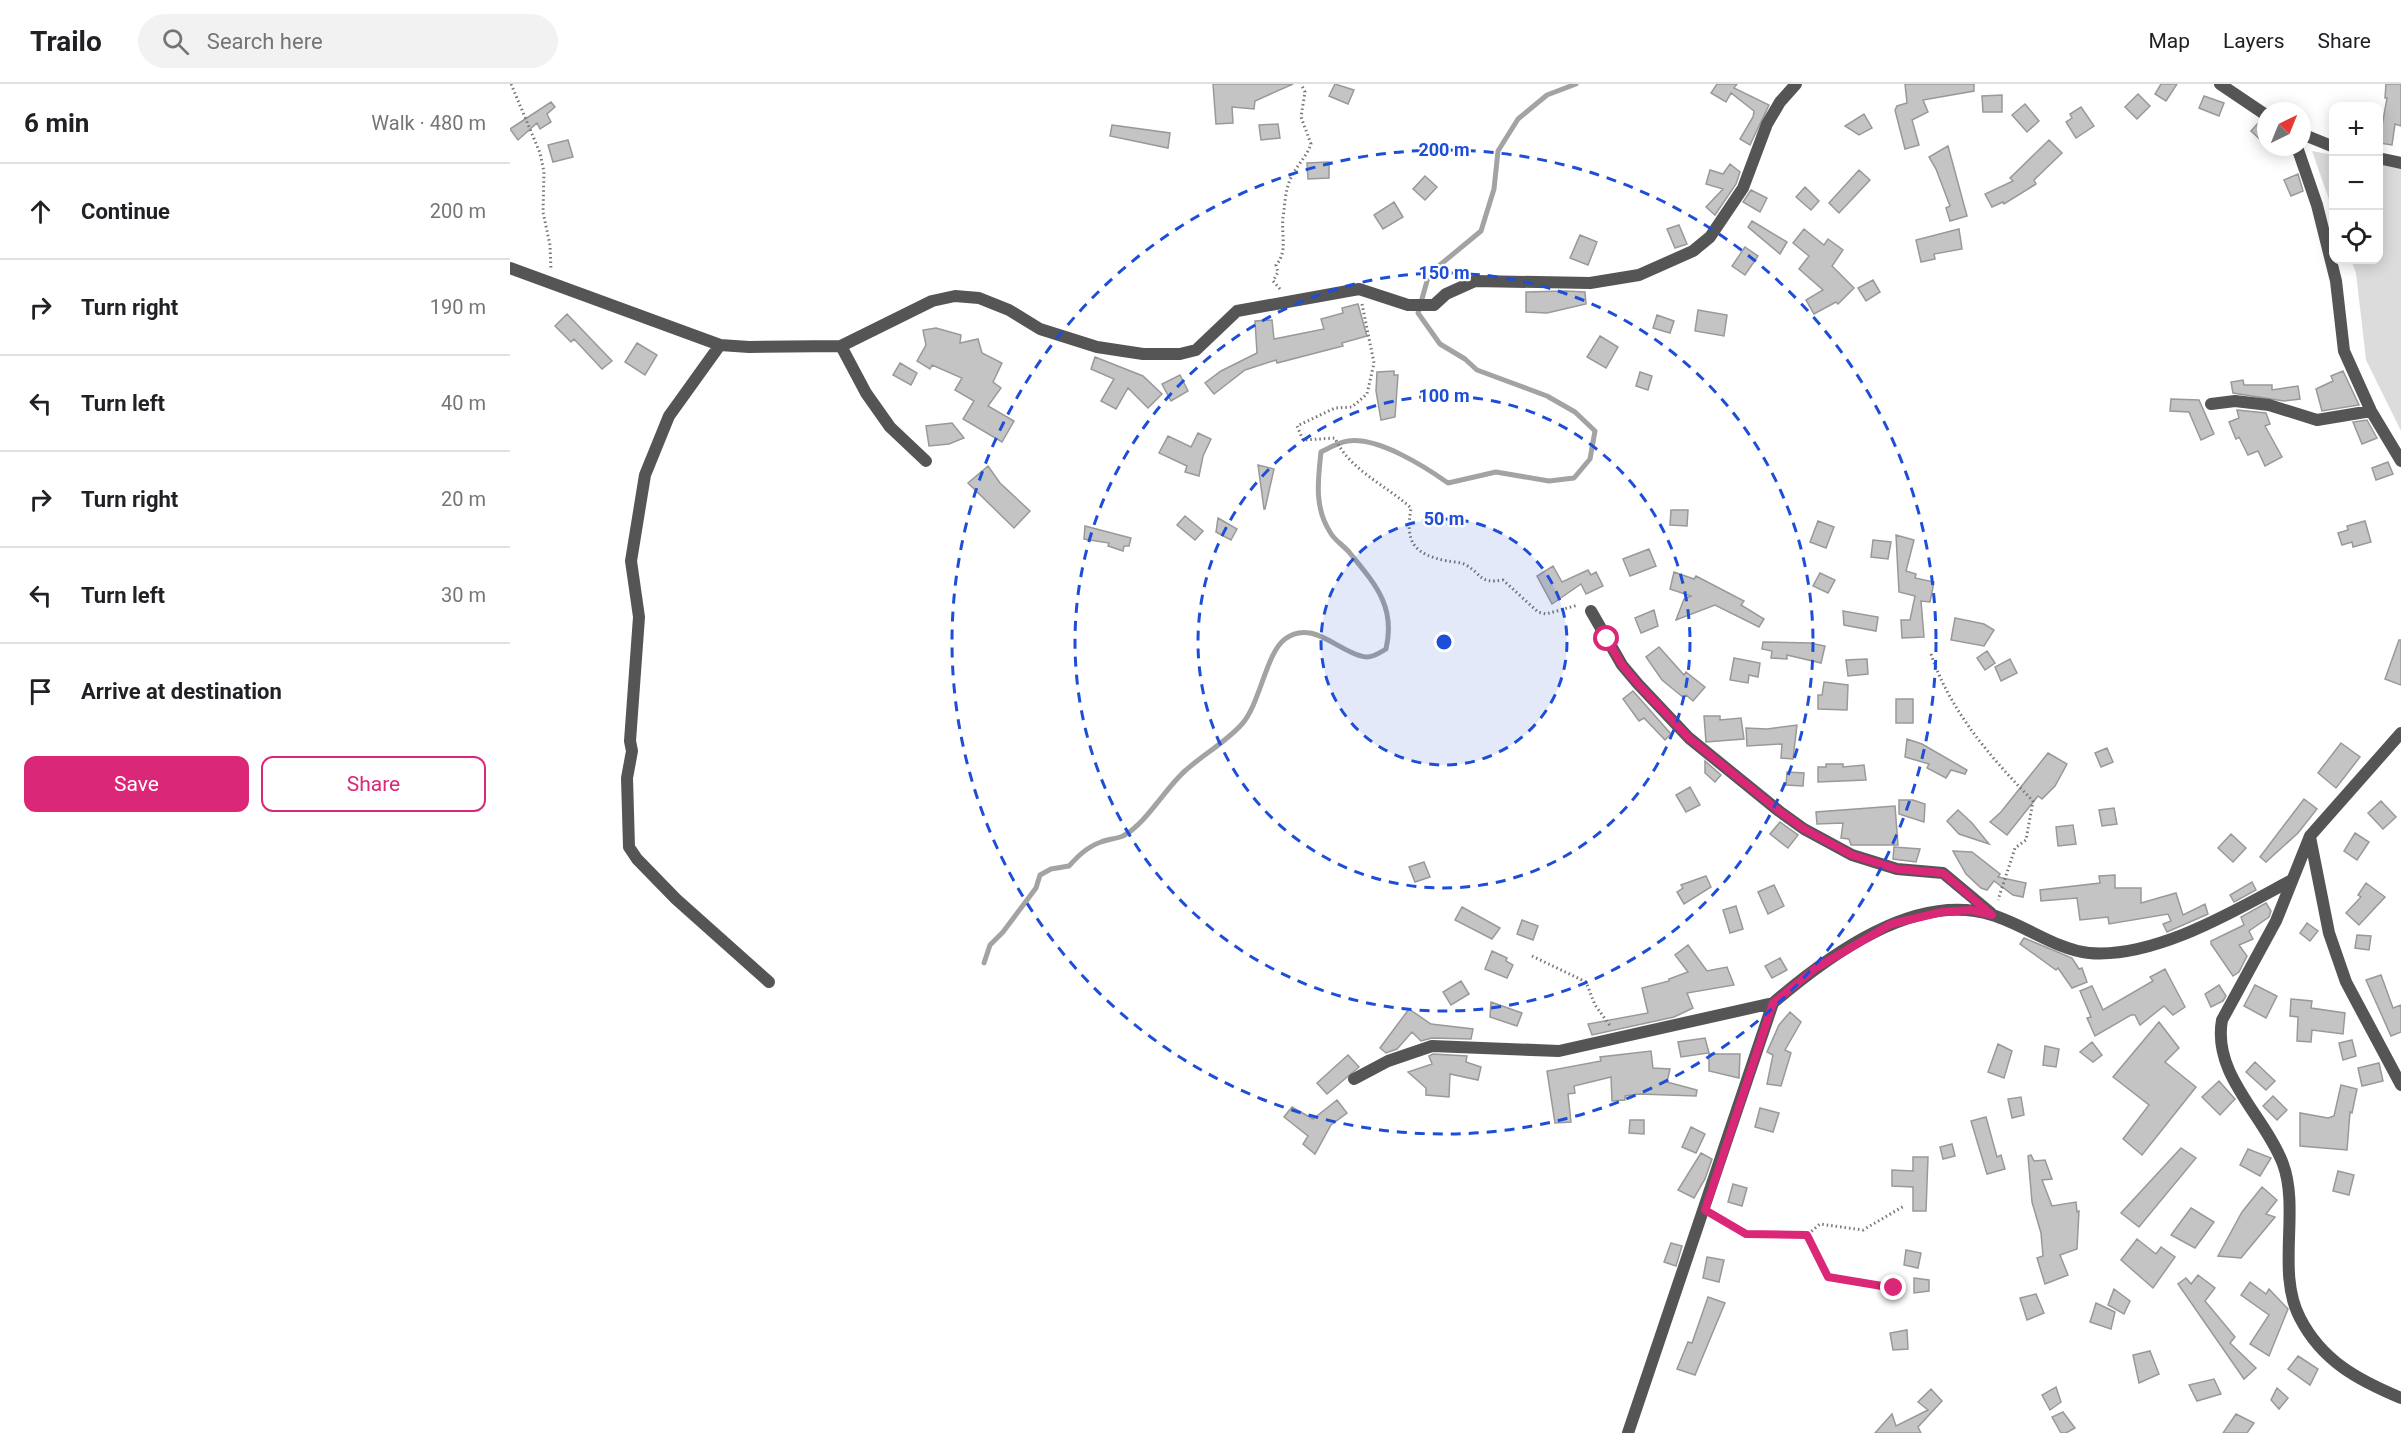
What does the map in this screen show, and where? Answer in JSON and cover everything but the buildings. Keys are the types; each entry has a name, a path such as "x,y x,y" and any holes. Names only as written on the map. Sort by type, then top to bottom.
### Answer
{"street":[{"path":"510,268 720,345 841,346 933,301 955,296 979,298 1017,314 1040,329 1096,347 1143,354 1180,354 1196,350 1237,311 1359,289 1408,305 1434,305 1446,294 1475,281 1590,283 1639,275 1693,251 1710,237 1743,188 1767,124 1780,102 1796,84"},
{"path":"2220,84 2257,110"},
{"path":"2311,138 2329,145"},
{"path":"2300,156 2317,205 2336,280 2344,351 2371,411 2401,461"},
{"path":"2383,159 2401,163"},
{"path":"720,345 669,416 645,475 631,561 639,617 630,741 632,751 627,778 629,847 637,859 676,899 769,982"},
{"path":"841,346 866,393 890,427 926,461"},
{"path":"2211,404 2235,401 2269,405 2317,420 2371,411"},
{"path":"1591,611 1622,665 1638,684 1689,738 1779,811 1804,829 1852,855 1897,869 1943,873 1992,915"},
{"path":"2401,733 2310,836 2276,921 2222,1020 2219,1036 2223,1056 2239,1088 2275,1145 2284,1165 2288,1183 2292,1290 2298,1316 2313,1340 2337,1366 2354,1377 2401,1398"},
{"path":"2310,836 2329,933 2346,982 2401,1085"},
{"path":"1354,1079 1389,1061 1432,1046 1559,1051 1740,1008 1773,1003 1816,968 1891,924 1942,912 1971,910 1992,915 2073,949 2088,953 2104,953 2148,945 2194,930 2292,880"},
{"path":"1628,1433 1773,1003"}],"path":[{"path":"511,84 511,91 524,112 543,172 543,212 550,244 551,282"},
{"path":"1281,290 1273,281 1278,272 1276,265 1284,258 1282,231 1287,193 1290,180 1307,156 1311,144 1301,117 1305,92 1301,84"},
{"path":"1359,289 1374,363 1367,393 1352,407 1335,408 1297,426 1303,440 1335,438 1341,452 1352,463 1397,495 1411,508 1408,535 1415,547 1428,556 1465,564 1480,579 1491,582 1503,580 1538,612 1546,614 1584,603 1591,611"},
{"path":"1931,654 1938,675 1957,711 2005,772 2033,801 2026,840 2015,848 1992,915"},
{"path":"1532,956 1586,982 1595,1005 1619,1038"},
{"path":"1705,1210 1746,1234 1807,1235 1820,1224 1863,1230 1904,1206"},
{"path":"1807,1235 1828,1277 1894,1288"}],"shaded area":[{"path":"2312,151 2329,154 2329,200"},
{"path":"2383,164 2401,167 2401,431 2366,360 2356,273 2353,264 2383,264"}],"waterway":[{"path":"984,963 990,945 1003,932 1036,888 1040,875 1051,869 1069,866 1091,846 1123,836 1140,823 1178,777 1242,724 1254,704 1273,655 1285,639 1304,632 1314,634 1364,657 1386,649 1388,620 1381,596 1349,552 1332,535 1321,513 1318,493 1321,452 1348,441 1373,443 1414,461 1448,483 1496,472 1549,481 1574,478 1590,459 1595,431 1575,412 1547,396 1477,370 1465,359 1440,344 1418,313 1429,274 1481,231 1494,189 1498,151 1518,119 1547,95 1576,84"}],"route":[{"path":"1607,639 1622,665 1689,738 1804,829 1852,855 1881,865 1897,869 1943,873 1992,915 1971,910 1942,912 1917,916 1891,924 1870,934 1816,968 1773,1003 1705,1210 1746,1234 1807,1235 1828,1277 1894,1288"}]}
